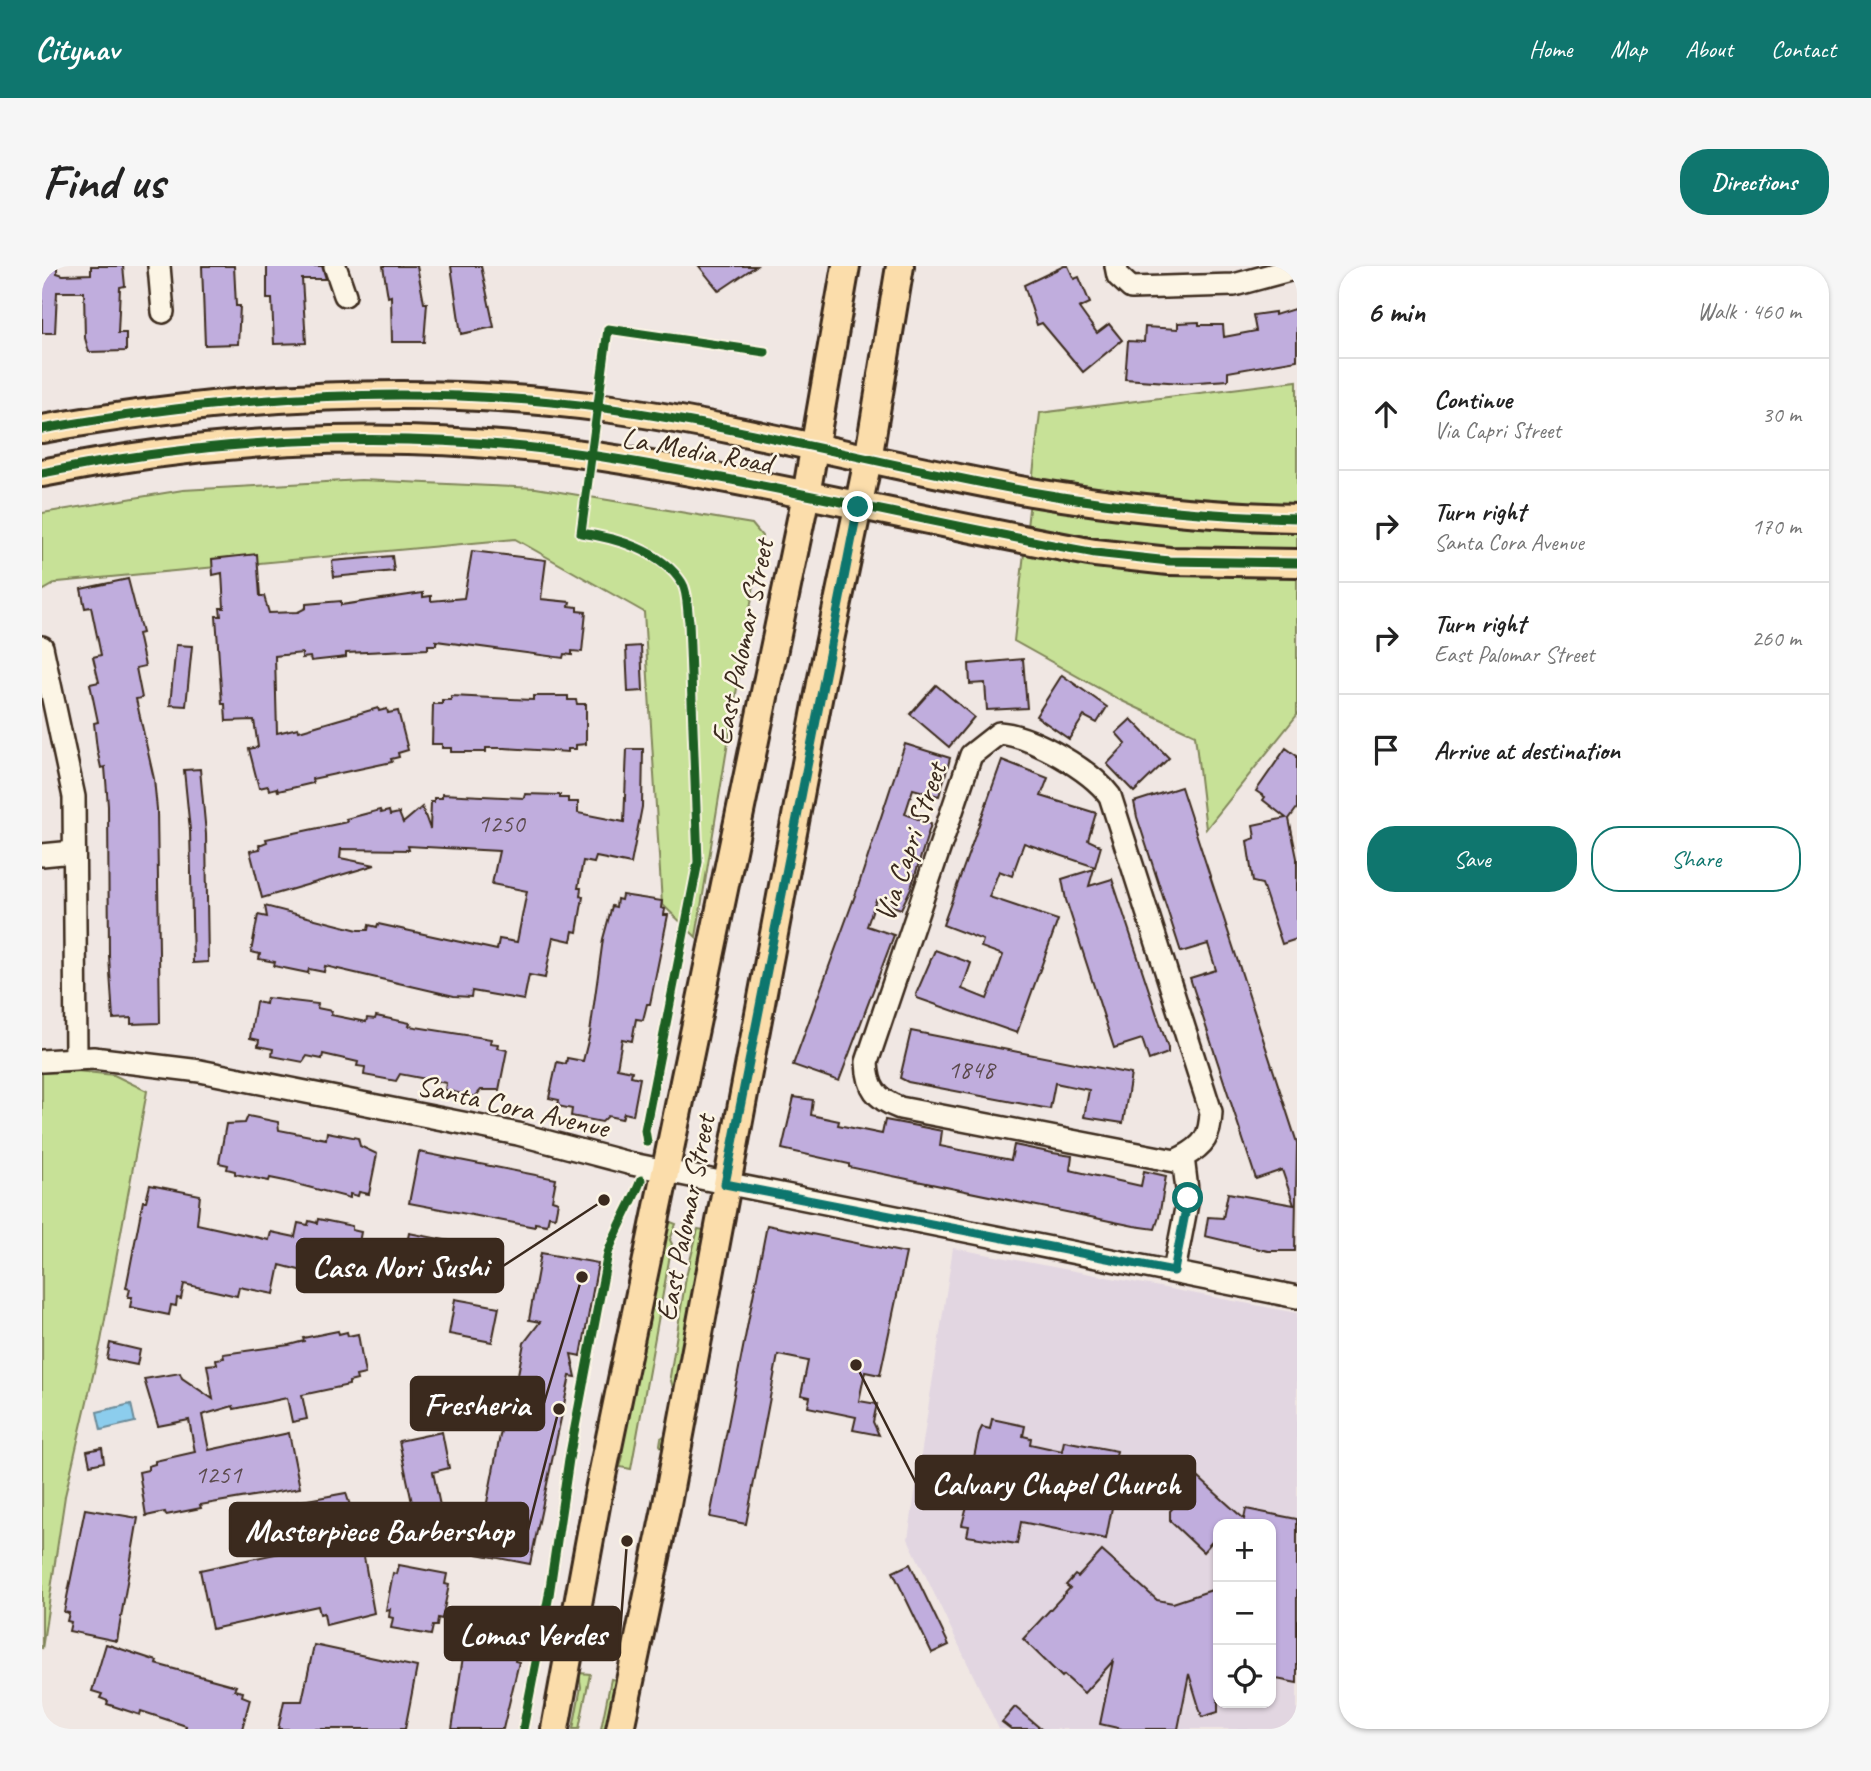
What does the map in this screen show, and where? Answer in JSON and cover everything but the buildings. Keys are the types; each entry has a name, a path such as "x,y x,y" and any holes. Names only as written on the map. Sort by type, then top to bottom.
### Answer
{"main road":[{"name":"East Palomar Street","path":"555,1729 598,1495 806,495 846,266"},
{"name":"East Palomar Street","path":"620,1729 666,1509 725,1184 868,460 900,266"},
{"name":"La Media Road","path":"42,429 206,404 299,397 426,393 615,410 1110,504 1297,518"},
{"name":"La Media Road","path":"42,473 209,447 323,439 495,446 621,460 1095,553 1169,561 1297,563"}],"street":[{"path":"159,266 163,312"},
{"path":"335,266 345,295"},
{"path":"1116,266 1118,276 1131,288 1234,285 1297,268"},
{"path":"42,647 74,797 76,1057"},
{"name":"Via Capri Street","path":"999,733 1017,734 1098,779 1110,796 1210,1112 1210,1133 1202,1147 1184,1157 1175,1161 900,1108 881,1101 873,1091 867,1062 971,755 999,733"},
{"path":"42,855 73,852"},
{"name":"Santa Cora Avenue","path":"42,1061 76,1057 200,1071 518,1134 725,1184 1297,1297"},
{"path":"1174,1271 1188,1198 1184,1157"}],"shaded area":[{"path":"953,1248 1297,1313 1297,1729 999,1729 908,1539"}],"green space":[{"path":"1297,381 1297,715 1206,829 1195,735 1120,700 1014,641 1040,413"},
{"path":"361,480 536,488 752,524 762,536 696,937 662,904 644,612 515,539 58,582 42,591 42,513 183,490"},
{"path":"77,1071 114,1075 147,1091 101,1341 65,1496 42,1649 42,1073"},
{"path":"668,1221 676,1224 670,1240 672,1244 631,1469 620,1467 623,1456 618,1455"},
{"path":"698,1229 704,1230 704,1240 682,1349 676,1399 670,1377 686,1277"},
{"path":"676,1399 669,1457 660,1445 661,1438 670,1432"},
{"path":"579,1673 590,1674 579,1729 573,1729 581,1687"},
{"path":"611,1679 622,1681 615,1729 601,1729"}],"water":[{"path":"131,1404 135,1422 101,1430 97,1412"}],"cycle path":[{"path":"647,1142 645,1130 698,862 689,621 684,587 663,562 624,543 581,533 608,329 765,352"},
{"path":"42,429 184,408 327,396 469,396 540,401 665,417 1031,492 1197,513 1297,518"},
{"path":"42,473 114,460 258,443 331,440 477,443 550,450 681,470 1095,553 1169,561 1297,563"},
{"path":"523,1729 549,1595 569,1459 608,1253 641,1180"}],"place":[{"name":"Casa Nori Sushi","path":"604,1200"},
{"name":"Fresheria","path":"582,1277"},
{"name":"Calvary Chapel Church","path":"856,1365"},
{"name":"Masterpiece Barbershop","path":"559,1409"},
{"name":"Lomas Verdes","path":"627,1541"}],"route":[{"path":"858,507 822,678 725,1184 1174,1271 1188,1198"}]}
